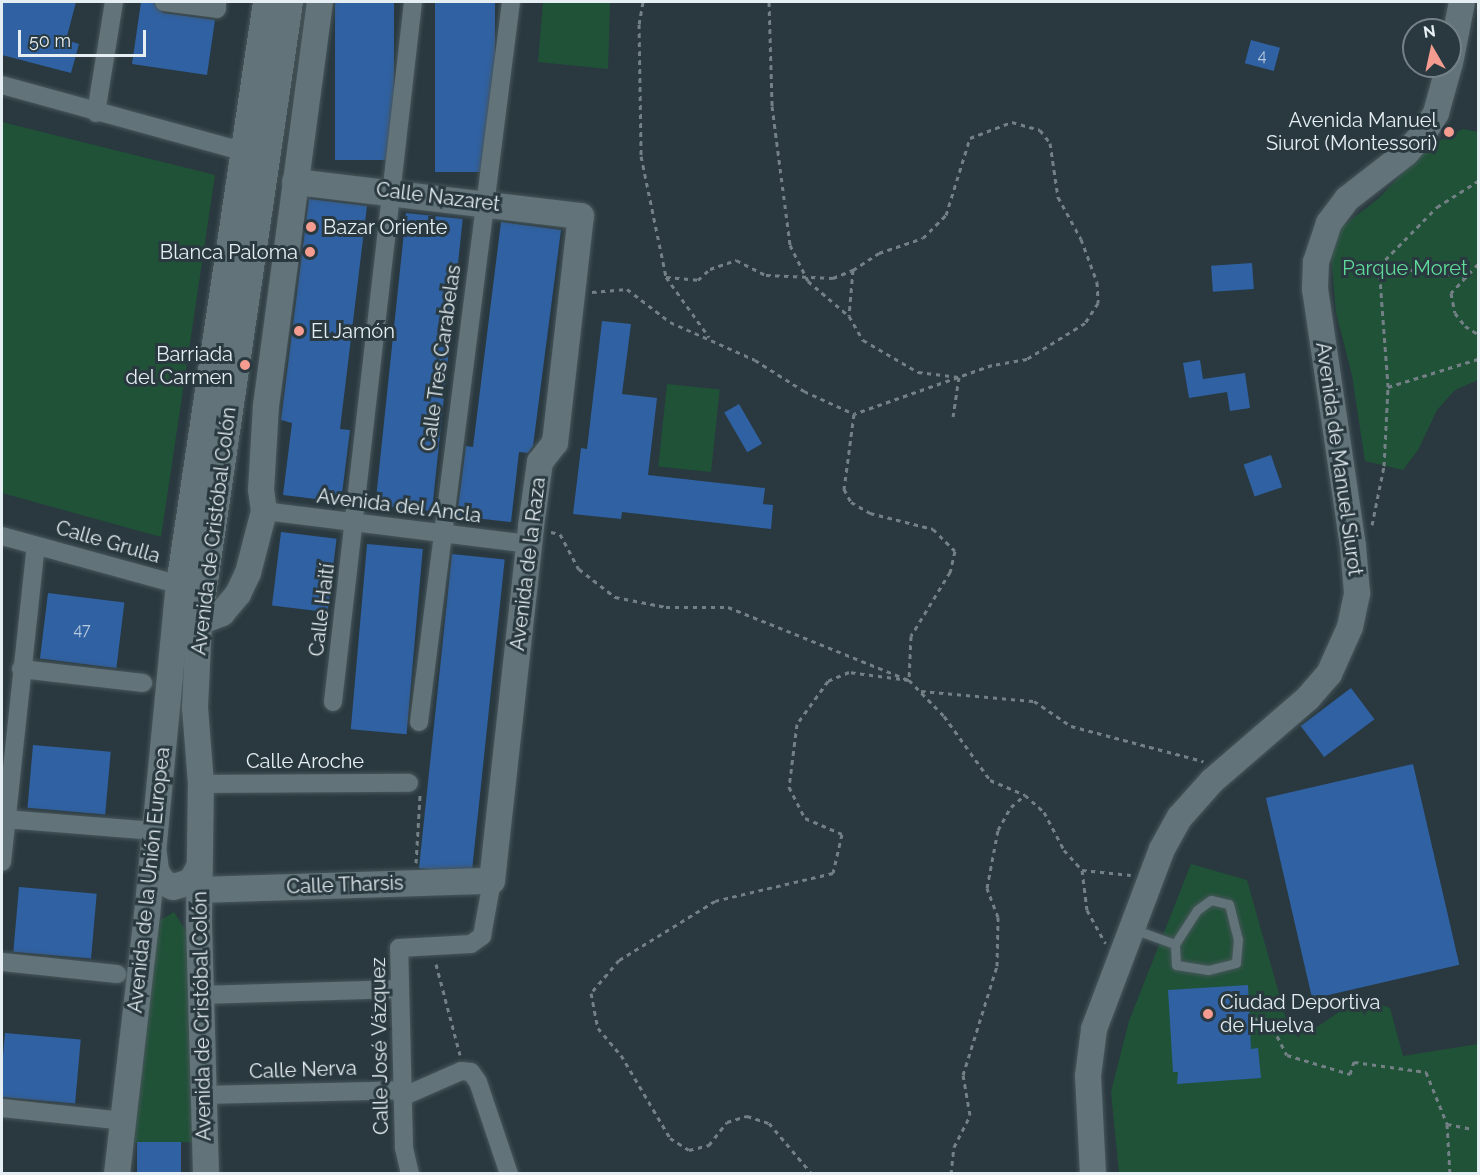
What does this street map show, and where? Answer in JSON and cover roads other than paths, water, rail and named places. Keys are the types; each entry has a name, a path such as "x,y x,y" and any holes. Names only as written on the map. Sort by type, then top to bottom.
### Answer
{"street":[{"path":"96,113 114,2"},
{"path":"164,2 217,9 217,2"},
{"name":"Avenida de Cristóbal Colón","path":"206,1173 199,922 201,784 195,707 198,622 191,588 242,151 266,2"},
{"name":"Avenida de Cristóbal Colón","path":"191,588 290,2"},
{"path":"198,622 222,613 238,594 248,573 264,511 261,490 266,406 320,2"},
{"name":"Calle Haití","path":"333,702 356,523 354,504 413,2"},
{"name":"Calle Tres Carabelas","path":"419,722 440,533 483,202 489,185 512,2"},
{"name":"Avenida de Manuel Siurot","path":"1459,18 1462,2"},
{"name":"Avenida de Manuel Siurot","path":"1093,1173 1088,1076 1094,1029 1162,849 1180,817 1212,782 1308,698 1329,674 1342,651 1357,593 1315,289 1316,262 1329,223 1347,199 1406,153 1423,134 1436,113 1446,78"},
{"path":"2,85 96,113 242,151"},
{"name":"Calle Nazaret","path":"295,182 483,202 580,216"},
{"name":"Avenida de la Raza","path":"492,881 537,538 540,462 555,443 580,216"},
{"name":"Avenida del Ancla","path":"264,511 440,533 537,538"},
{"name":"Calle Grulla","path":"2,536 191,588"},
{"path":"2,862 36,546"},
{"name":"Avenida de la Unión Europea","path":"117,1173 154,839 191,588"},
{"path":"21,669 143,683"},
{"name":"Calle Aroche","path":"201,784 415,785"},
{"path":"5,819 154,839 156,871 163,882 173,887 199,878"},
{"name":"Calle Tharsis","path":"199,878 492,881"},
{"name":"Calle José Vázquez","path":"411,1173 404,1147 399,948 471,944 482,936 492,881"},
{"path":"147,915 160,901 170,899 188,908 199,922"},
{"path":"2,962 117,974"},
{"path":"201,995 400,989"},
{"path":"402,1093 461,1071 471,1072 478,1082 509,1173"},
{"name":"Calle Nerva","path":"204,1095 402,1093"},
{"path":"2,1108 123,1121"}],"lane":[{"path":"1211,900 1229,904 1238,939 1236,963 1208,970 1176,965 1175,944 1197,910 1211,900"},
{"path":"1131,929 1175,944"}],"place":[{"name":"Avenida Manuel Siurot (Montessori)","path":"1449,132"},
{"name":"Bazar Oriente","path":"311,227"},
{"name":"Blanca Paloma","path":"310,252"},
{"name":"El Jamón","path":"299,331"},
{"name":"Barriada del Carmen","path":"245,365"},
{"name":"Ciudad Deportiva de Huelva","path":"1208,1014"}],"park label":[{"name":"Parque Moret","path":"1405,268"}]}
